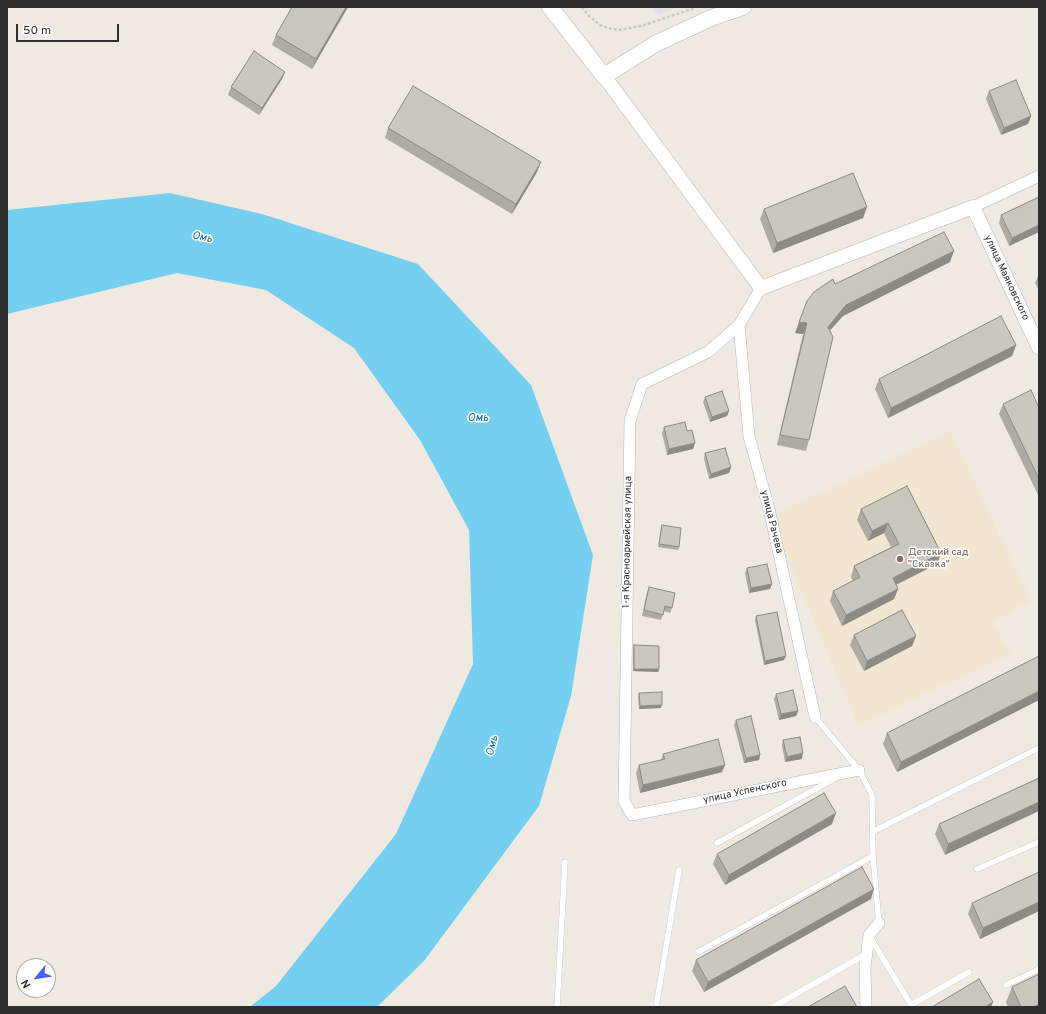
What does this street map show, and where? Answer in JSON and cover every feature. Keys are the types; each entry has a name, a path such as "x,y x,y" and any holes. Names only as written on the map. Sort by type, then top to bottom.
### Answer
{"main road":[{"path":"550,7 604,76 655,44 711,18 740,8"}],"street":[{"path":"604,76 760,288"},
{"path":"739,325 760,288 973,207 1039,176"},
{"name":"улица Маяковского","path":"973,207 1039,348"},
{"name":"улица Рачева","path":"739,325 748,436 769,509 815,717"},
{"name":"1-я Красноармейская улица","path":"632,815 624,801 630,421 642,384 708,352 739,325"},
{"name":"улица Успенского","path":"632,815 858,770"},
{"path":"866,1007 865,967 869,935 879,923"}],"lane":[{"path":"815,717 858,770 872,795 873,856 879,923"},
{"path":"872,832 1039,748"},
{"path":"717,843 846,772"},
{"path":"977,870 1039,842"},
{"path":"698,952 873,856"},
{"path":"557,1007 565,862"},
{"path":"656,1007 678,870"},
{"path":"869,935 911,1004 969,972"},
{"path":"773,1007 867,954"},
{"path":"1006,985 1039,969"}],"path":[{"path":"582,7 589,16 600,25 618,30 641,26 697,7"}],"shaded area":[{"path":"651,7 678,7 658,15"},
{"name":"Детский сад \"Сказка\"","path":"950,431 1031,601 991,622 1011,654 858,725 770,517"}],"water":[{"name":"Омь","path":"170,193 262,214 418,264 531,385 593,555 571,696 539,806 424,961 377,1007 250,1007 276,986 396,834 473,664 469,530 420,440 354,348 266,290 177,273 7,314 7,210"}],"building":[{"path":"292,7 346,7 316,59 276,35"},
{"path":"254,51 285,72 262,108 231,87"},
{"path":"1016,80 1031,116 1004,128 989,91"},
{"path":"413,86 541,162 516,204 388,128"},
{"path":"853,173 867,207 777,243 764,209"},
{"path":"1039,197 1039,225 1012,238 1001,215"},
{"path":"944,232 954,251 846,305 828,327 833,337 809,440 780,435 807,323 799,322 807,301 814,292 833,279 835,284"},
{"path":"1001,316 1016,345 891,408 879,379"},
{"path":"1031,390 1039,408 1039,479 1003,404"},
{"path":"722,391 729,411 712,417 705,397"},
{"path":"685,422 687,431 692,430 695,443 669,449 664,427"},
{"path":"725,448 731,467 711,474 705,453"},
{"path":"907,486 941,553 893,578 898,589 846,615 833,591 860,577 854,566 899,544 888,523 872,531 861,509"},
{"path":"662,525 681,528 679,547 659,544"},
{"path":"767,564 772,584 751,588 747,568"},
{"path":"649,587 675,593 672,608 665,606 663,615 644,610"},
{"path":"902,610 916,636 867,661 854,635"},
{"path":"777,612 786,656 765,661 756,616"},
{"path":"634,645 659,646 659,669 634,669"},
{"path":"1039,656 1039,691 901,762 887,733"},
{"path":"793,690 798,711 781,714 776,694"},
{"path":"662,692 662,705 640,706 639,693"},
{"path":"751,716 760,755 746,758 736,720"},
{"path":"800,737 803,753 787,757 783,740"},
{"path":"718,739 725,765 643,785 639,765 665,759 663,754"},
{"path":"1039,778 1039,802 948,844 939,824"},
{"path":"824,793 836,813 729,875 717,854"},
{"path":"862,867 874,889 708,982 696,960"},
{"path":"1039,872 1039,902 983,928 972,903"},
{"path":"1039,974 1039,1004 1033,1007 1021,1007 1012,987"},
{"path":"979,979 993,1002 985,1007 932,1007"},
{"path":"845,986 857,1007 808,1007"}],"place":[{"name":"Детский сад \"Сказка\"","path":"900,559"}]}
